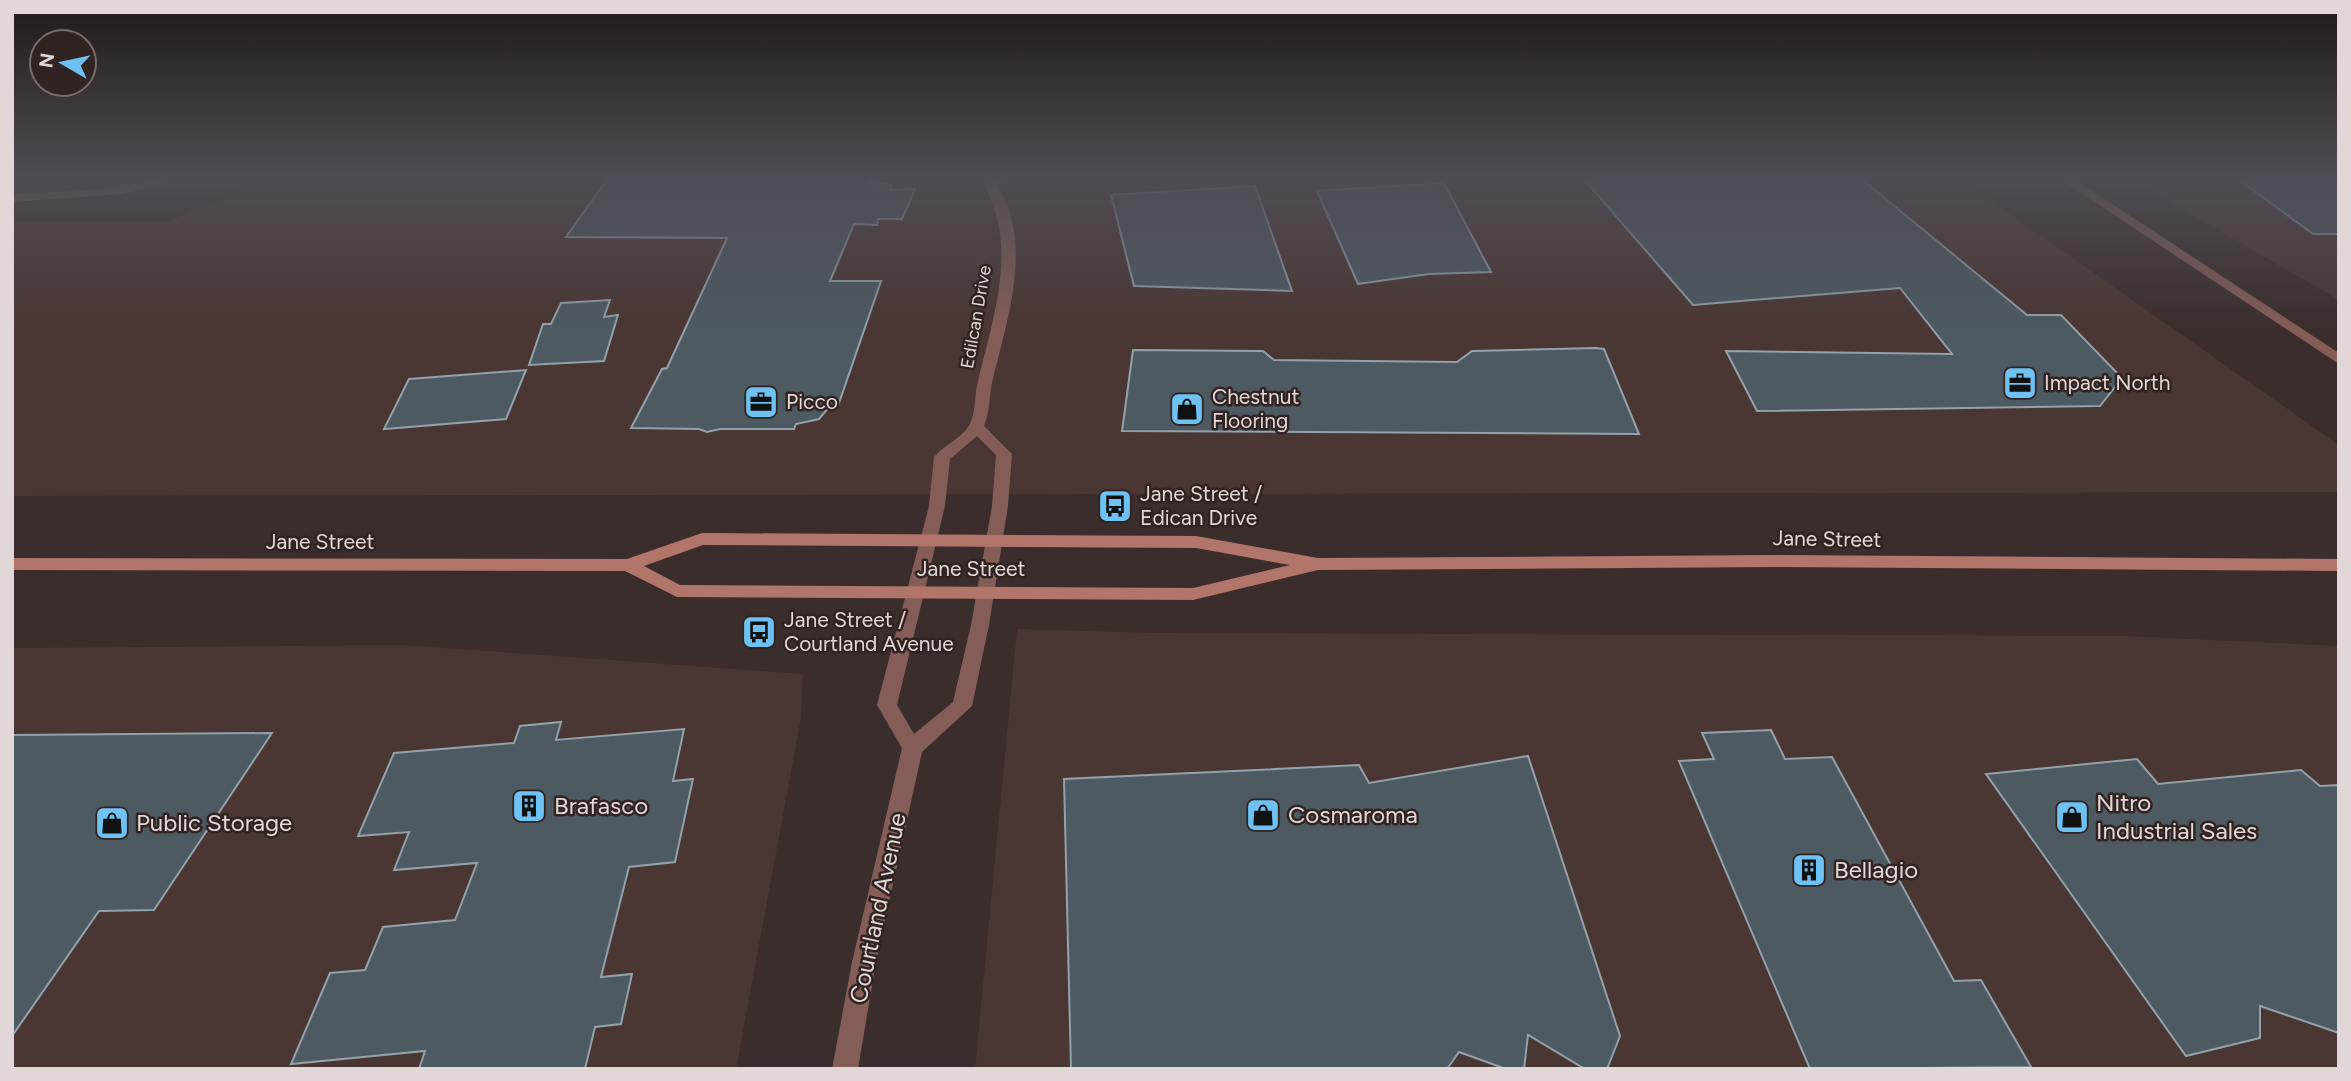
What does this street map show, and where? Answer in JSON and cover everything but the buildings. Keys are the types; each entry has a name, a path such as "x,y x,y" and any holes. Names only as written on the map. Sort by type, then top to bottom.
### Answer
{"main road":[{"name":"Jane Street","path":"12,564 628,565 702,539 1196,542 1318,564 1775,561 2338,565"},
{"name":"Jane Street","path":"628,565 677,591 1194,594 1318,564"}],"street":[{"name":"Edilcan Drive","path":"977,427 1003,304 1008,255 1007,227"},
{"path":"2139,227 2339,360"},
{"path":"977,427 1004,454 994,541 962,706 912,748 887,705 937,506 942,457 977,427"},
{"name":"Courtland Avenue","path":"845,1069 864,962 912,748"}],"shaded area":[{"path":"12,227 2029,227 2339,445 2337,492 12,496"},
{"path":"2214,227 2339,227 2339,300"},
{"path":"1017,629 1156,633 2125,636 2339,646 2339,1069 975,1069"},
{"path":"403,645 803,674 801,718 736,1069 12,1069 12,648"}],"place":[{"name":"Impact North","path":"2020,383"},
{"name":"Picco","path":"761,402"},
{"name":"Chestnut Flooring","path":"1187,409"},
{"name":"Jane Street / Edican Drive","path":"1115,506"},
{"name":"Jane Street / Courtland Avenue","path":"759,632"},
{"name":"Brafasco","path":"529,806"},
{"name":"Cosmaroma","path":"1263,815"},
{"name":"Nitro Industrial Sales","path":"2072,817"},
{"name":"Public Storage","path":"112,823"},
{"name":"Bellagio","path":"1809,870"}]}
